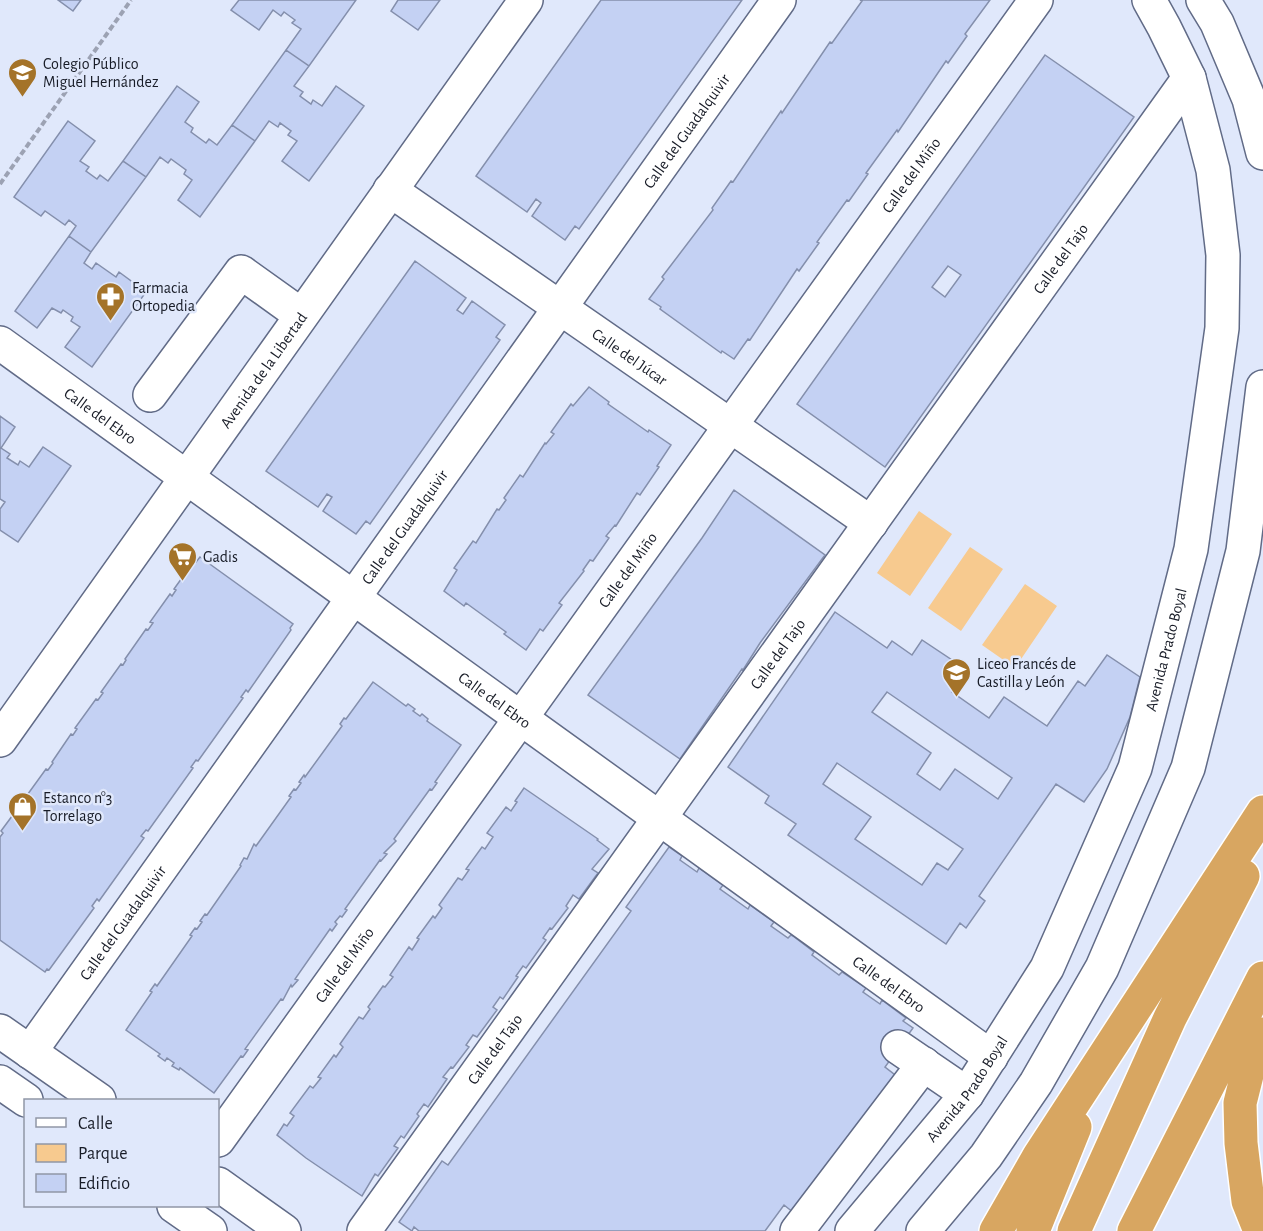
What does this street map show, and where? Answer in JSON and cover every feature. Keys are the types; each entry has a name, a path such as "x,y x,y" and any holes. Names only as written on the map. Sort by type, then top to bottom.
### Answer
{"highway":[{"path":"996,1231 1038,1156 1263,812"},
{"path":"1074,1231 1170,1018 1263,837"},
{"path":"1134,1231 1263,978"},
{"path":"1260,1231 1248,1201 1241,1143 1240,1103 1250,1063 1263,1034"},
{"path":"1033,1231 1102,1058"}],"street":[{"name":"Avenida de la Libertad","path":"0,740 526,0"},
{"name":"Calle del Guadalquivir","path":"30,1052 779,0"},
{"name":"Calle del Miño","path":"219,1139 1036,0"},
{"name":"Avenida Prado Boyal","path":"852,1231 967,1094 1047,968 1135,768 1191,549 1222,328 1223,255 1213,170 1188,78 1149,0"},
{"path":"1203,0 1217,23 1249,99 1263,153"},
{"name":"Calle del Tajo","path":"364,1231 1188,78"},
{"name":"Calle del Júcar","path":"390,190 871,523"},
{"path":"150,395 241,272 301,315"},
{"name":"Calle del Ebro","path":"0,344 991,1057"},
{"path":"922,1231 987,1156 1042,1072 1102,968 1188,768 1243,551 1263,387"},
{"path":"0,1031 96,1099"},
{"path":"797,1231 911,1056 967,1094"},
{"path":"0,1082 24,1100"},
{"path":"219,1185 284,1231"},
{"path":"175,1207 210,1231"}],"path":[{"path":"0,184 131,0"}],"green space":[{"path":"919,511 952,534 910,596 877,573"},
{"path":"970,547 1003,569 961,631 928,608"},
{"path":"1025,584 1057,606 1015,668 982,645"}],"building":[{"path":"58,0 81,0 73,11"},
{"path":"239,0 356,0 309,66 286,50 301,29 292,23 295,20 284,12 281,16 273,10 259,30 231,10"},
{"path":"398,0 440,0 418,30 391,11"},
{"path":"601,0 742,0 579,229 575,226 565,240 532,216 541,203 536,199 527,212 476,176"},
{"path":"860,0 990,0 965,34 967,36 948,63 946,61 898,132 897,130 866,173 868,174 849,201 847,200 817,242 819,243 799,271 797,269 750,340 748,339 734,359 722,351 721,353 649,299 664,279 662,277 713,210 712,208 731,181 733,182 830,42 832,43 862,1"},
{"path":"286,50 309,66 294,86 303,92 300,96 311,104 313,100 322,106 336,86 364,106 309,181 282,161 297,141 288,135 291,131 280,123 278,127 269,121 255,141 232,125"},
{"path":"1045,55 1134,117 885,467 797,404","holes":["948,266 961,275 945,297 932,287"]},
{"path":"177,86 199,102 185,122 193,128 191,132 206,143 209,139 217,145 232,125 255,141 200,217 178,200 192,180 184,174 186,170 171,159 168,163 160,157 146,177 123,161"},
{"path":"68,121 95,141 80,161 89,167 86,171 97,179 100,175 108,181 123,161 146,177 91,252 69,236 76,226 69,220 65,225 45,211 41,216 14,197"},
{"path":"69,236 91,252 84,263 92,269 96,263 116,277 119,272 146,292 92,367 65,347 80,327 71,321 73,317 63,310 61,313 52,308 37,328 15,311"},
{"path":"415,261 466,298 457,310 463,314 472,301 505,325 496,337 500,340 370,524 366,521 356,534 323,511 332,497 327,494 318,507 266,471"},
{"path":"589,387 609,402 608,404 671,445 640,495 637,493 616,526 606,536 609,538 593,561 590,560 559,603 562,605 543,631 540,629 526,650 504,634 506,632 466,603 464,606 444,591 457,570 454,568 473,541 476,543 497,509 499,510 506,500 504,498 520,475 523,477 545,443 554,434 551,432 571,404 573,406"},
{"path":"0,416 15,427 1,448 10,454 7,458 18,465 20,461 29,467 43,447 71,466 18,542 0,530 0,509 5,502 0,499"},
{"path":"734,490 825,555 760,643 680,759 588,695"},
{"path":"200,557 293,624 291,630 248,692 246,690 241,697 243,698 198,761 196,760 191,767 193,768 148,831 146,830 141,836 144,838 99,901 97,899 92,906 94,908 49,970 45,972 0,940 0,837 3,833 1,831 21,804 23,805 27,799 25,798 46,769 48,770 71,734 73,735 77,729 75,728 96,699 98,700 103,693 101,692 121,664 123,665 146,629 148,630 153,623 150,622 170,594 172,596 176,590 174,589 194,561 196,562"},
{"path":"835,612 887,648 892,641 912,655 922,640 967,670 952,692 989,718 1004,697 1047,726 1078,681 1085,686 1107,655 1140,677 1130,717 1107,769 1084,802 1056,784 979,896 985,901 966,928 960,923 946,944 788,835 796,824 765,803 769,796 728,767","holes":["887,692 1012,778 998,799 955,769 940,790 917,774 931,753 872,712","837,763 963,849 948,870 937,863 922,885 855,839 871,817 823,784"]},
{"path":"373,682 406,706 408,704 415,709 413,711 420,716 422,714 428,719 427,721 461,745 435,782 437,783 432,790 430,789 394,839 396,841 384,853 387,854 380,860 345,909 347,910 342,917 340,916 335,922 337,924 332,931 330,929 295,979 298,980 292,987 291,985 283,1000 281,999 245,1049 248,1050 214,1093 180,1068 179,1070 172,1066 174,1063 167,1058 165,1061 158,1056 160,1054 126,1030 152,992 150,991 155,984 157,986 192,936 190,935 195,928 197,929 202,922 200,921 205,914 207,915 241,866 244,858 247,859 254,844 256,846 291,797 289,796 294,789 296,790 301,783 299,782 304,775 305,777 342,726 340,724 344,718 346,719"},
{"path":"524,788 609,849 592,869 598,873 579,899 573,895 566,906 568,908 543,938 546,940 526,968 523,966 503,999 500,997 493,1007 497,1010 477,1037 473,1035 466,1045 469,1047 443,1077 447,1079 428,1107 424,1104 404,1138 401,1136 394,1146 398,1148 378,1176 375,1174 362,1196 277,1135 284,1124 287,1126 294,1116 290,1113 310,1086 313,1088 334,1055 336,1057 343,1047 340,1044 359,1017 363,1019 370,1009 368,1007 383,986 385,987 393,977 390,975 409,947 412,950 419,939 417,938 433,916 435,918 442,908 439,905 458,878 462,880 469,870 466,869 482,847 485,849 493,837 487,833 506,807 511,811"},
{"path":"669,847 682,856 680,860 697,872 699,868 723,885 720,889 748,909 750,905 774,922 771,926 788,938 793,936 814,952 812,955 839,975 842,972 866,988 863,992 880,1004 882,1000 906,1018 903,1021 913,1028 885,1067 899,1078 799,1217 784,1205 765,1231 419,1231 414,1227 412,1231 399,1222 442,1161 448,1165 631,911 626,907"}],"place":[{"name":"Colegio Público Miguel Hernández","path":"22,98"},
{"name":"Farmacia Ortopedia","path":"111,322"},
{"name":"Gadis","path":"182,582"},
{"name":"Liceo Francés de Castilla y León","path":"956,698"},
{"name":"Estanco n°3 Torrelago","path":"22,832"}]}
